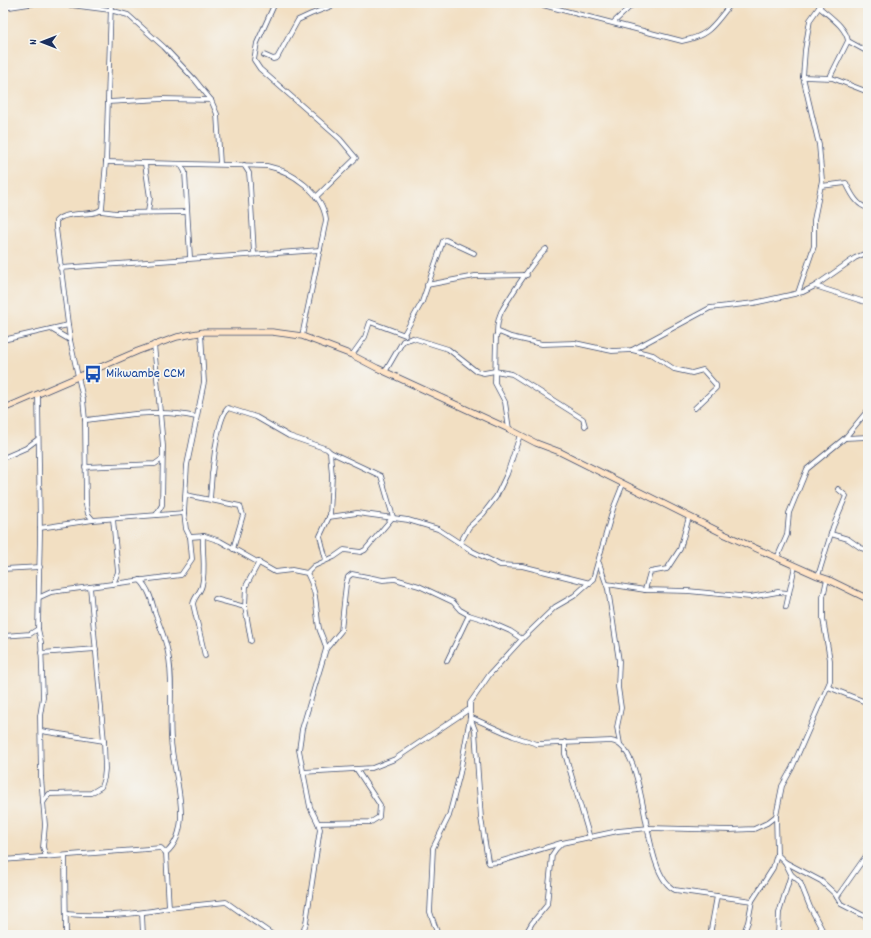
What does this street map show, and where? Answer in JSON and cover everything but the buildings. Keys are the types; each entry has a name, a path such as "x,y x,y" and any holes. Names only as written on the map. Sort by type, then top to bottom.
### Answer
{"main road":[{"path":"3,409 154,344 177,337 201,332 272,332 302,336 352,355 385,372 509,429 520,436 560,452 689,517 868,599"},
{"path":"3,926 4,935"}],"street":[{"path":"3,8 38,3 55,3 110,10 128,14 195,80 211,100 217,114 220,164"},
{"path":"101,211 104,200 106,162 111,3"},
{"path":"276,3 257,43 254,60 260,69 340,140 356,158 316,196"},
{"path":"264,56 273,59 276,58 298,20 340,3"},
{"path":"535,3 614,22 682,41 696,38 708,32 732,3"},
{"path":"614,22 634,3"},
{"path":"798,293 814,246 814,220 821,186 819,146 803,78 806,37 810,20 820,5 838,24 848,41 868,52"},
{"path":"830,77 848,41"},
{"path":"803,78 830,77 868,92"},
{"path":"108,102 163,99 211,100"},
{"path":"106,162 181,165 220,164 277,168 293,176 316,196 325,211 326,220 302,336"},
{"path":"144,164 150,198 148,212"},
{"path":"181,165 185,172 186,212 190,258"},
{"path":"185,172 191,165"},
{"path":"244,165 249,173 254,254"},
{"path":"821,186 846,183 854,198 863,207 868,208"},
{"path":"93,520 86,508 85,420 83,399 77,378 70,340 60,268 56,221 63,216 101,211 116,213 186,212"},
{"path":"404,334 422,302 443,241 446,240 474,252"},
{"path":"509,429 505,402 495,383 498,322 501,312 546,249"},
{"path":"60,268 320,250"},
{"path":"632,350 710,308 754,303 798,293 815,286 855,258 868,252"},
{"path":"427,285 475,276 527,275"},
{"path":"815,286 868,303"},
{"path":"352,355 365,337 370,322 411,338 448,349 476,371 484,373 495,371 512,374 584,419 585,426"},
{"path":"3,340 68,326"},
{"path":"50,329 70,340"},
{"path":"40,597 47,593 181,575 192,558 190,537 186,529 184,513 186,495 186,465 204,382 201,332"},
{"path":"497,333 501,332 511,337 542,344 575,343 612,351 632,350 653,355 674,369 692,373 703,370 716,385 716,388 694,408"},
{"path":"385,372 398,347 404,340 411,338"},
{"path":"154,344 161,412 162,505 167,514"},
{"path":"38,394 40,528 40,597 38,629 41,653 43,697 40,716 45,825 43,847 46,857"},
{"path":"210,499 213,456 224,416 228,408 256,417 289,436 327,449 330,452 381,476 393,517"},
{"path":"777,558 787,535 789,513 807,469 844,438 868,410"},
{"path":"85,420 161,412 177,413 196,417"},
{"path":"460,543 469,526 483,514 496,497 507,474 520,436"},
{"path":"844,438 868,437"},
{"path":"3,458 26,448 38,439"},
{"path":"326,560 320,536 329,517 332,476 330,452"},
{"path":"85,467 154,464 162,459"},
{"path":"623,484 613,509 598,563 590,583 574,596 555,607 522,639 472,698 468,710 475,730 481,818 488,861 489,863 499,862 562,843 618,831 649,828 750,829 767,823 776,816"},
{"path":"818,576 831,534 846,496 838,489"},
{"path":"186,495 240,506 242,509 242,518 233,549"},
{"path":"156,515 162,505"},
{"path":"40,528 93,520 184,513"},
{"path":"329,517 354,513 393,517 438,529 472,551 502,566 522,566 590,583"},
{"path":"307,573 314,566 344,550 361,552 365,550 393,517"},
{"path":"645,590 650,572 667,569 678,552 689,517"},
{"path":"112,519 117,575 113,584"},
{"path":"831,534 848,539 861,548 868,550"},
{"path":"190,537 202,536 220,541 275,572 292,570 307,573"},
{"path":"202,536 203,582 201,591 193,604 205,656"},
{"path":"251,641 245,607 246,586 259,562"},
{"path":"598,563 607,584 619,661 618,688 621,708 617,727 620,744 634,766 649,828 655,862 670,888 752,901"},
{"path":"786,607 795,566"},
{"path":"3,569 40,567"},
{"path":"307,573 316,593 319,626 326,649"},
{"path":"302,935 306,924 319,833 318,823 310,807 299,750 302,729 326,649 341,631 348,577 352,574 383,580 395,579 419,586 454,602 460,610 469,615 497,625 522,639"},
{"path":"117,575 126,582"},
{"path":"743,935 748,922 752,901 772,868 778,854 776,816 782,786 828,687 831,672 828,640 823,620 823,597 827,579"},
{"path":"140,580 145,585 150,595 167,647 170,667 171,739 181,812 178,837 166,853 169,908"},
{"path":"607,584 645,590 688,591 750,597 776,592 789,593"},
{"path":"43,803 49,794 91,793 98,790 103,784 106,769 90,588"},
{"path":"215,599 245,607"},
{"path":"447,661 469,615"},
{"path":"3,636 30,634 38,629"},
{"path":"41,653 96,648"},
{"path":"828,687 868,703"},
{"path":"303,772 372,768 395,759 468,710"},
{"path":"470,717 535,744 545,745 564,742 611,741 620,744"},
{"path":"438,935 430,912 433,848 449,816 460,774 470,717"},
{"path":"40,731 104,741"},
{"path":"564,742 565,754 590,838"},
{"path":"318,823 373,821 379,817 380,805 357,770"},
{"path":"525,935 532,923 547,905 552,855 562,843"},
{"path":"3,860 159,847 166,853"},
{"path":"545,848 552,855"},
{"path":"778,854 785,862 791,874 800,882 810,907 825,935"},
{"path":"837,897 868,854"},
{"path":"65,856 66,935"},
{"path":"785,862 821,881 837,897 841,904 868,918"},
{"path":"778,935 779,913 791,874"},
{"path":"710,935 717,896"},
{"path":"66,914 93,916 142,913 169,908 226,902 273,935"},
{"path":"142,913 143,935"}],"place":[{"name":"Mikwambe CCM","path":"93,374"}]}
